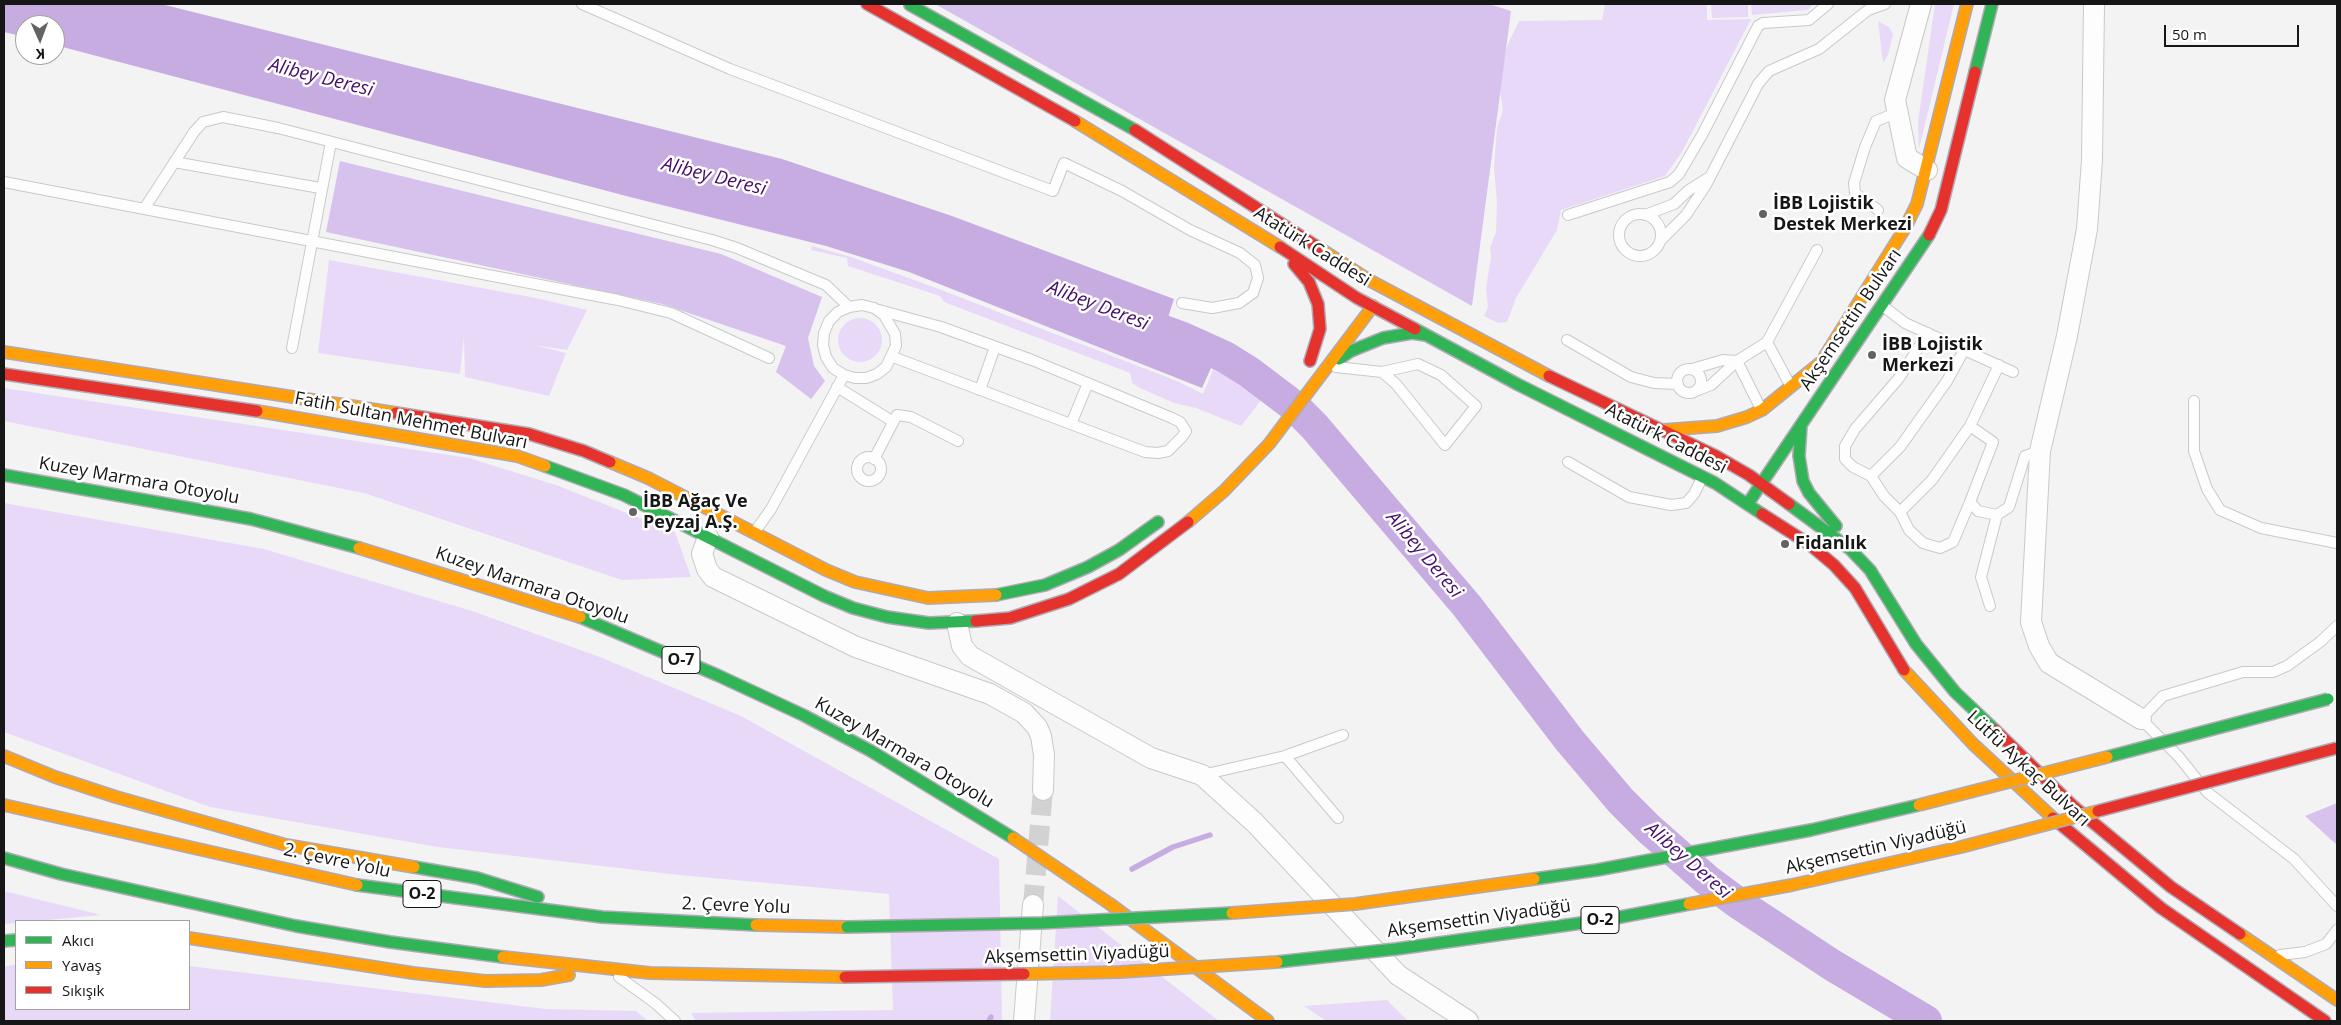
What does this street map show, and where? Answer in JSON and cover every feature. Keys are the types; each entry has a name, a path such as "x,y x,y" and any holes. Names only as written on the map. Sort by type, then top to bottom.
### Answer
{"main road":[{"name":"Atatürk Caddesi","path":"867,4 1101,136 1281,247 1355,301 1373,300 1427,336 1517,384 1702,477 1742,485 1761,484"},
{"name":"Atatürk Caddesi","path":"906,4 1121,121 1367,279 1521,362 1657,430 1716,456 1742,485 1747,504"},
{"name":"Akşemsettin Bulvarı","path":"1820,363 1905,228 1917,204 1968,4"},
{"name":"Akşemsettin Bulvarı","path":"1747,504 1925,242 1941,210 1992,4"},
{"path":"1927,170 1949,177"},
{"path":"1281,247 1309,282 1318,304 1320,329 1307,365 1331,333"},
{"path":"1367,279 1373,300 1418,314 1437,316"},
{"name":"Fatih Sultan Mehmet Bulvarı","path":"4,352 528,434 584,451 648,478 714,526 748,544 824,596 853,608 887,617 929,624 957,623 1010,618 1041,609 1119,574 1181,528 1224,491 1269,444 1330,365 1373,300"},
{"path":"1330,365 1351,351 1383,338 1412,333 1427,336"},
{"path":"1808,387 1820,363"},
{"path":"1657,430 1717,426 1762,410 1792,388 1820,363"},
{"name":"Fatih Sultan Mehmet Bulvarı","path":"4,374 259,411 517,456 714,526 748,544 826,570 855,582 928,598 963,598 1007,594 1045,585 1088,567 1119,550 1165,517"},
{"path":"1801,424 1799,456 1803,481 1809,494 1832,520 1850,549"},
{"path":"1742,485 1757,464"},
{"name":"Kuzey Marmara Otoyolu","path":"4,476 252,519 347,544 581,617 716,675 803,715 871,751 989,822 1110,904 1268,1021"},
{"name":"Lütfü Aykaç Bulvarı","path":"1761,484 1850,549 1875,577 1916,644 1955,692 2072,806 2171,887 2337,1000"},
{"name":"Lütfü Aykaç Bulvarı","path":"1747,504 1809,544 1834,565 1855,588 1873,615 1904,670 1973,744 2017,786 2088,849 2161,908 2325,1021"},
{"name":"Akşemsettin Viyadüğü","path":"847,927 1042,923 1268,911 1355,904 1596,870 1811,830 1932,802 2332,697"},
{"name":"Akşemsettin Viyadüğü","path":"607,969 746,976 845,977 1110,973 1217,967 1378,951 1610,919 1792,886 1943,851 2337,748"},
{"path":"4,756 55,777 116,797 286,845 477,878 602,917"},
{"name":"2. Çevre Yolu","path":"4,805 362,886 602,917 726,924 847,927"},
{"name":"O-2","path":"4,858 70,876 296,926 500,958 607,969"},
{"path":"190,938 413,973 485,981 541,980 607,969"}],"street":[{"path":"1921,4 1895,100 1896,113 1907,158 1927,170"},
{"path":"2094,4 2092,160 2087,229 2067,336 2040,451 2031,622 2039,646 2049,663 2141,719"},
{"path":"714,526 702,554 713,577 856,647 990,694 1024,712 1037,727 1044,755 1043,790"},
{"path":"957,623 962,646 970,656 1151,758 1202,775 1255,824 1398,976 1468,1021"},
{"path":"1037,727 1048,720 1056,704"},
{"path":"1024,1021 1033,905"}],"lane":[{"path":"582,4 730,69 1053,191 1064,163 1122,191 1190,230 1240,253 1255,265 1258,278 1253,293 1240,303 1212,308 1182,303"},
{"path":"1568,215 1670,182 1679,174 1702,135 1758,26 1763,23 1809,20 1828,4"},
{"path":"1710,177 1689,190 1674,204 1645,214 1631,216 1621,225 1619,239 1622,245 1632,254 1646,255 1652,252 1660,241 1686,216 1710,177 1758,84 1769,71 1819,49 1868,10 1885,4"},
{"path":"1878,210 1855,194 1854,183 1876,121 1896,113"},
{"path":"144,209 202,122 213,118 242,120 712,240 826,285 849,307"},
{"path":"292,348 320,188 331,142"},
{"path":"174,162 320,188"},
{"path":"4,182 618,300 671,313 770,358"},
{"path":"1645,214 1656,222 1661,235 1660,241"},
{"path":"1567,340 1631,377 1654,383 1678,384 1686,393 1698,390 1711,385 1737,361 1767,342 1817,250"},
{"path":"874,308 884,315 895,334 896,346 892,357 886,367 866,378 844,375 833,368 826,357 823,345 824,333 829,321 838,312 849,307 862,305 874,308 941,327 1088,383 1172,418 1180,422 1186,431 1168,451 1158,453 1145,452 892,357"},
{"path":"1882,306 1906,323 2013,372"},
{"path":"1928,333 1898,378 1855,429 1845,446 1846,459 1849,463 1871,476 1884,496 1900,512 1909,530 1923,543 1940,548 1953,542 1993,442 1970,426"},
{"path":"1767,342 1792,388"},
{"path":"980,390 995,347"},
{"path":"1871,476 1900,447 1947,381 1964,350"},
{"path":"1678,384 1681,372 1723,360 1737,361"},
{"path":"1737,361 1762,410"},
{"path":"1330,365 1345,369 1382,372 1418,364 1441,375 1476,406 1445,445 1396,384 1382,372"},
{"path":"1900,512 1932,480 1970,426 1998,365"},
{"path":"1692,369 1699,373 1702,380 1698,390"},
{"path":"748,544 771,509 844,375"},
{"path":"1071,424 1088,383"},
{"path":"837,388 892,421"},
{"path":"2194,401 2194,451 2207,488 2220,510 2261,528 2337,543"},
{"path":"874,458 892,421 897,415 911,417 958,441"},
{"path":"1990,606 1981,576 1997,515 2009,507 2025,456 2040,451"},
{"path":"1568,462 1630,497 1671,505 1686,503 1694,494 1702,477"},
{"path":"1970,502 1978,511 1997,515"},
{"path":"2337,626 2320,642 2287,666 2272,672 2243,672 2163,696 2141,719 2179,757 2207,792 2294,859 2337,906"},
{"path":"1202,775 1285,756 1343,735"},
{"path":"1285,756 1338,818"},
{"path":"2274,956 2305,952 2326,944 2337,930"},
{"path":"607,969 655,1003 675,1021"}],"shaded area":[{"path":"935,4 1489,4 1511,11 1472,306"},
{"path":"1605,4 1707,4 1707,20 1751,19 1682,152 1665,176 1561,210 1557,230 1516,298 1507,322 1498,323 1484,316 1488,307 1486,288 1491,257 1490,248 1496,232 1497,202 1494,168 1497,128 1503,110 1500,90 1500,69 1508,44 1519,21 1602,20"},
{"path":"1711,4 1748,4 1748,17 1712,18"},
{"path":"1751,4 1814,4 1808,10 1752,15"},
{"path":"1935,4 1954,4 1919,149 1918,122"},
{"path":"1878,21 1889,27 1893,34 1888,55 1883,63"},
{"path":"340,161 721,254 822,297 808,338 814,366 825,381 811,399 776,372 786,346 662,304 326,232"},
{"path":"812,246 851,257 936,288 1177,381 1203,394 1217,360 1269,390 1241,426 1196,408 1174,403 1140,388 1132,383 1130,373 944,302 940,296 848,266 847,258 811,250"},
{"path":"329,260 536,298 587,310 567,350 534,345 566,353 549,396 465,377 464,337 460,374 318,353"},
{"path":"860,318 872,322 878,328 882,340 878,352 872,358 860,362 848,358 842,352 838,340 842,328 848,322"},
{"path":"4,388 469,458 556,485 675,532 691,577 622,580 364,493 4,421"},
{"path":"4,503 264,549 472,611 600,657 741,716 999,859 1002,1021 696,1021 691,1013 893,1010 889,894 679,875 438,847 210,807 4,732"},
{"path":"2337,803 2337,845 2305,816"},
{"path":"4,891 101,915 47,920 15,920 15,923 4,924"},
{"path":"1058,896 1219,1021 1050,1021"},
{"path":"15,964 15,1010 190,1010 190,966 546,1009 636,1011 648,1021 4,1021 4,967"},
{"path":"1387,1000 1408,1021 1326,1021 1304,1006"}],"water":[{"path":"4,4 161,4 782,159 952,216 1174,299 1162,336 1216,357 1202,388 909,272 826,246 630,197 65,48 65,15 15,15 15,35 4,32"}],"waterway":[{"name":"Alibey Deresi","path":"1123,316 1183,338 1225,357 1249,372 1294,406 1314,426 1467,606 1570,741 1621,801 1649,829 1707,880 1738,903 1832,965 1926,1021"},
{"path":"1132,869 1173,847 1210,835"},
{"path":"989,1021 991,1017"}],"tunnel":[{"path":"1033,905 1043,790"}],"traffic: fast":[{"path":"1975,72 1992,4"},
{"path":"910,5 1135,130"},
{"path":"1751,499 1929,235"},
{"path":"1415,329 1517,384 1715,483 1762,514"},
{"path":"1339,359 1351,351 1383,338 1412,333 1425,335"},
{"path":"1801,426 1799,456 1803,481 1809,493 1836,526"},
{"path":"545,466 624,495 824,596 853,608 887,617 929,623 976,621"},
{"path":"4,475 251,519 359,548"},
{"path":"1789,504 1850,549 1870,570 1916,644 1955,692 1995,730"},
{"path":"996,595 1045,585 1088,567 1119,550 1158,522"},
{"path":"580,617 717,675 803,715 871,751 1013,838"},
{"path":"2107,757 2328,699"},
{"path":"1534,879 1597,870 1811,830 1919,805"},
{"path":"4,858 61,874 296,926 390,942 503,957"},
{"path":"414,867 477,878 538,897"},
{"path":"357,885 602,917 756,925"},
{"path":"1277,962 1396,949 1610,919 1689,904"},
{"path":"847,927 1042,923 1232,913"},
{"path":"4,941 15,940"}],"traffic: slow":[{"path":"1825,356 1905,228 1917,204 1967,4"},
{"path":"1075,121 1280,247"},
{"path":"1319,248 1367,279 1549,376"},
{"path":"1188,522 1224,491 1269,444 1373,306"},
{"path":"4,352 396,413"},
{"path":"1664,430 1717,426 1747,417 1762,410 1820,363"},
{"path":"257,411 517,456 545,466"},
{"path":"610,462 648,478 826,570 855,582 928,598 996,595"},
{"path":"359,548 580,617"},
{"path":"1904,670 1973,744 2053,818"},
{"path":"4,756 55,777 116,797 286,845 414,867"},
{"path":"1919,805 2107,757"},
{"path":"4,805 357,885"},
{"path":"1689,904 1792,885 1961,847 2098,811"},
{"path":"1013,838 1110,904 1268,1021"},
{"path":"1232,913 1355,904 1534,879"},
{"path":"756,925 847,927"},
{"path":"2240,934 2337,1000"},
{"path":"190,938 413,973 485,981 541,980 569,975"},
{"path":"503,957 650,973 845,977"},
{"path":"1024,974 1120,972 1277,962"}],"traffic: jam":[{"path":"867,4 1075,121"},
{"path":"1929,235 1941,210 1975,72"},
{"path":"1135,130 1319,248"},
{"path":"1280,247 1357,298 1415,329"},
{"path":"1294,264 1309,282 1318,304 1320,329 1310,361"},
{"path":"4,374 257,411"},
{"path":"1549,376 1716,456 1749,475 1789,504"},
{"path":"396,413 529,434 584,451 610,462"},
{"path":"1762,514 1809,544 1834,565 1855,588 1904,670"},
{"path":"976,621 1010,618 1069,599 1119,574 1188,522"},
{"path":"1995,730 2073,806 2171,887 2240,934"},
{"path":"2098,811 2337,748"},
{"path":"2053,818 2161,908 2325,1021"},
{"path":"845,977 1024,974"}],"place":[{"name":"İBB Lojistik Destek Merkezi","path":"1763,214"},
{"name":"İBB Lojistik Merkezi","path":"1872,355"},
{"name":"İBB Ağaç Ve Peyzaj A.Ş.","path":"633,512"},
{"name":"Fidanlık","path":"1785,544"}]}
